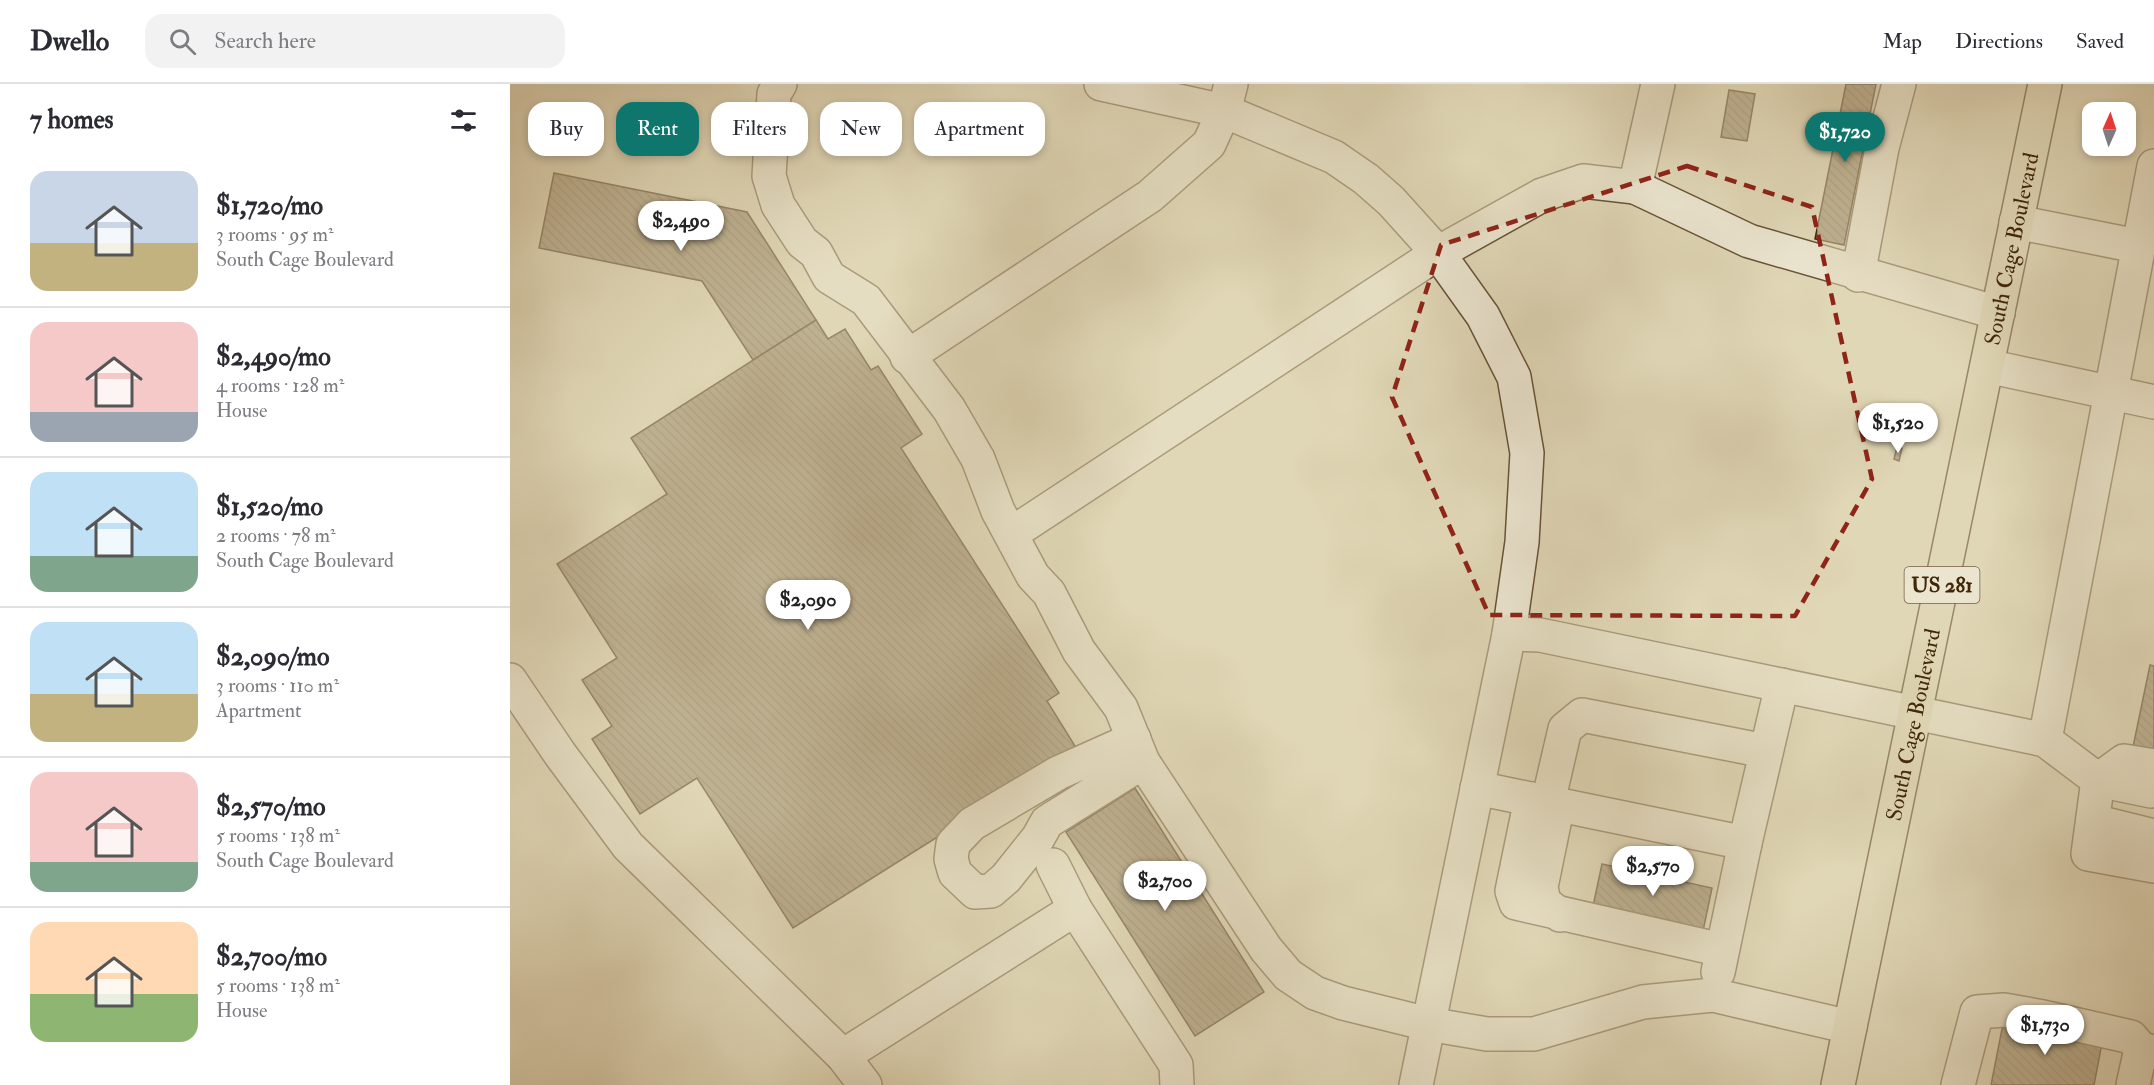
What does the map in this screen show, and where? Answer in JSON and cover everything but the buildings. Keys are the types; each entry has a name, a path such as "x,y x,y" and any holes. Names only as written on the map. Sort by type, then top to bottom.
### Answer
{"main road":[{"name":"South Cage Boulevard","path":"1838,1085 2045,84"}],"lane":[{"path":"780,84 774,94 769,176 778,205 802,242 816,254 829,277 866,300 949,410 978,459 1011,534 1033,576 1049,593 1079,651 1121,708 1139,750 1266,950 1288,975 1315,993 1343,1003 1428,1024 1487,1034 1534,1034 1643,1002 1713,995 1850,1027"},
{"path":"1101,84 1227,98 1334,157 1391,201 1438,252 1483,316 1514,377 1527,453 1526,505 1509,634 1416,1085"},
{"path":"1635,188 1658,84"},
{"path":"1858,274 1882,148 1899,84"},
{"path":"907,357 1150,196 1209,144 1227,98"},
{"path":"2045,740 2110,393 2144,232 2154,166"},
{"path":"1011,534 1438,252 1542,195 1583,181 1635,188 1749,241 1998,313"},
{"path":"2016,222 2144,232"},
{"path":"1987,366 2154,402"},
{"path":"1509,634 1540,635 2045,740 2095,802 2154,836"},
{"path":"510,680 560,754 628,846 843,1056 865,1085"},
{"path":"1713,995 1782,685"},
{"path":"1722,950 1560,915 1516,903 1512,891 1546,802 1564,729 1582,715 1766,751"},
{"path":"1139,750 1047,822 1038,838 1006,878 991,891 975,892 955,873 951,859 953,844 972,824 1058,773 1139,750"},
{"path":"2153,791 2124,761 2095,802 2088,854 2154,866"},
{"path":"1477,788 1745,843"},
{"path":"2095,802 2153,791"},
{"path":"1053,865 1075,909 1176,1065 1177,1085"},
{"path":"843,1056 1075,909"},
{"path":"1958,1085 1977,1012 2004,1010 2131,1037 2147,1050 2133,1085"}],"highlighted area":[{"path":"1687,166 1812,207 1872,479 1795,616 1489,615 1392,397 1441,245"}]}
